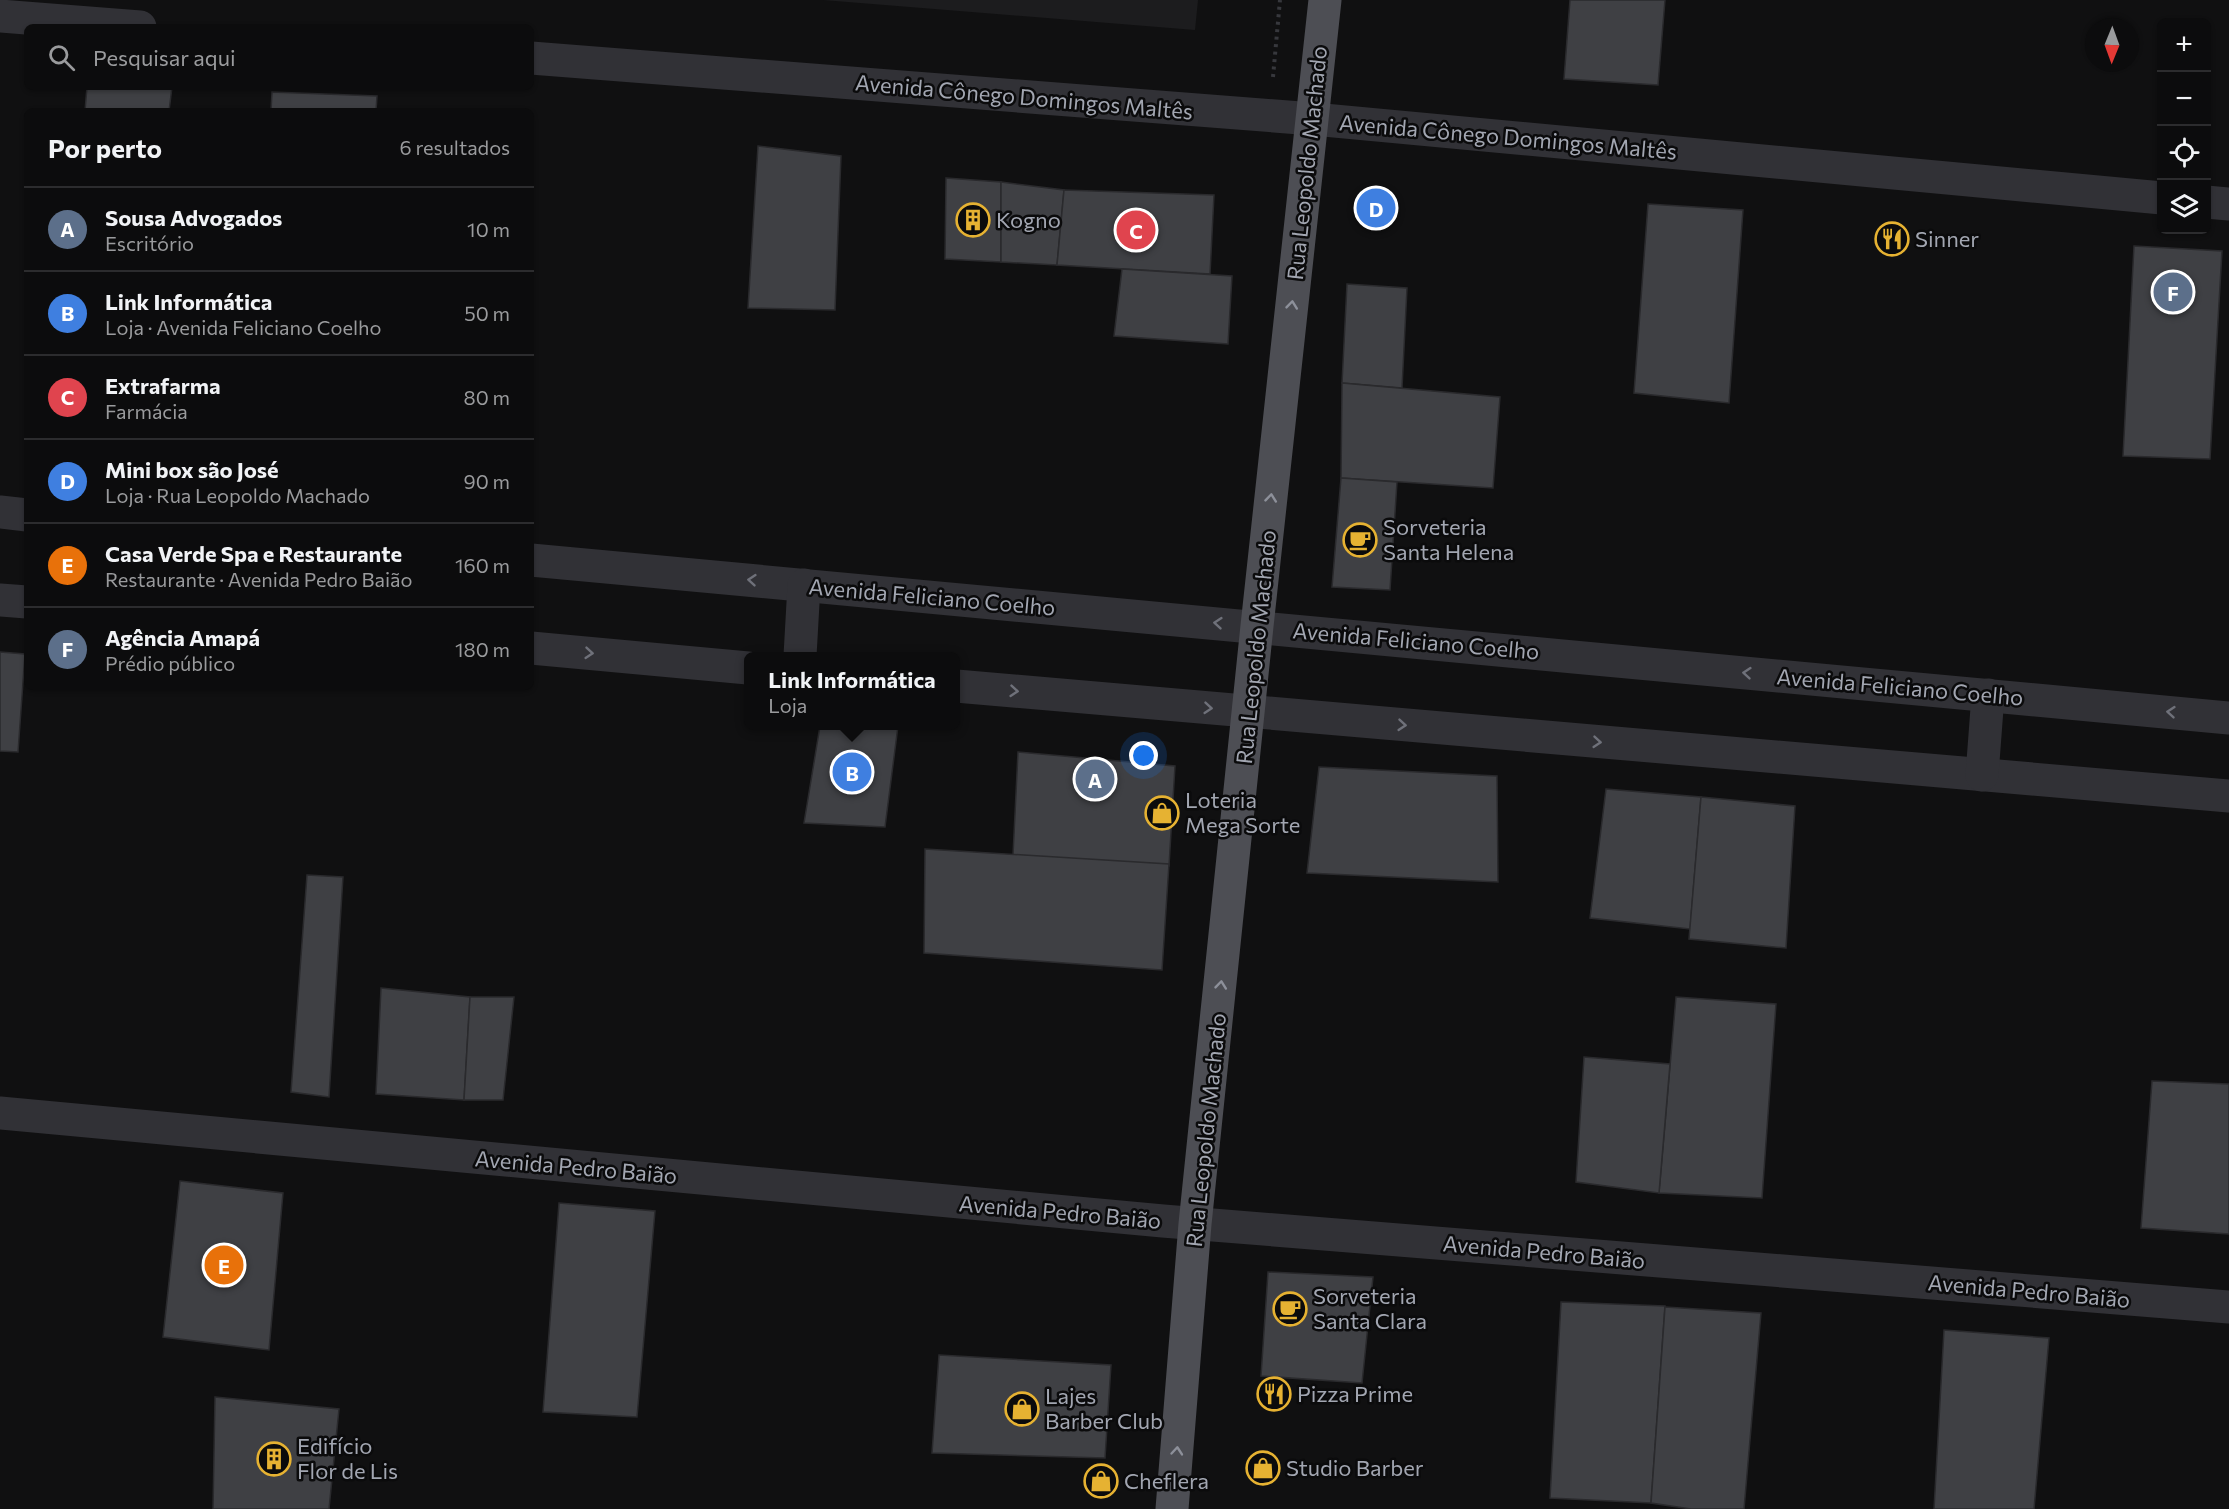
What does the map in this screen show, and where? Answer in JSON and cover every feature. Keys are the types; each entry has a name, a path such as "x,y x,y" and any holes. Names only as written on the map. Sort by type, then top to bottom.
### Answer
{"main road":[{"name":"Rua Leopoldo Machado","path":"1172,1509 1195,1224 1325,0"}],"street":[{"path":"0,16 102,24"},
{"name":"Avenida Cônego Domingos Maltês","path":"534,58 1313,119 2157,198"},
{"path":"2211,202 2229,204"},
{"path":"0,512 24,515"},
{"name":"Avenida Feliciano Coelho","path":"534,560 2229,718"},
{"path":"800,652 804,585"},
{"path":"0,600 24,602"},
{"path":"534,648 744,668"},
{"path":"960,686 2229,796"},
{"path":"1982,775 1988,695"},
{"name":"Avenida Pedro Baião","path":"0,1113 1195,1224 2229,1307"}],"shaded area":[{"path":"823,0 1198,0 1195,30"}],"building":[{"path":"1570,0 1665,0 1658,85 1564,79"},
{"path":"87,90 172,90 169,108 85,108"},
{"path":"272,92 377,96 376,108 271,108"},
{"path":"758,146 841,156 835,310 748,308"},
{"name":"Kogno","path":"946,178 1001,182 1001,262 945,259"},
{"path":"1001,182 1064,190 1057,265 1001,262"},
{"path":"1064,190 1214,195 1210,274 1057,265"},
{"path":"1648,204 1743,210 1729,403 1634,393"},
{"path":"2134,246 2222,251 2210,459 2123,456"},
{"path":"1122,269 1232,276 1228,344 1114,336"},
{"path":"1347,284 1407,288 1402,388 1342,383"},
{"path":"1342,383 1500,397 1493,488 1341,478"},
{"path":"1341,478 1397,482 1390,590 1332,587"},
{"path":"0,652 24,654 18,752 0,751"},
{"path":"819,730 897,730 885,827 804,823"},
{"path":"1018,752 1175,766 1169,866 1013,855"},
{"path":"1319,767 1497,776 1498,882 1307,873"},
{"path":"1606,789 1701,797 1690,929 1590,918"},
{"path":"1701,797 1795,806 1786,948 1689,939"},
{"path":"925,849 1169,864 1162,970 924,953"},
{"path":"307,875 343,877 329,1097 291,1092"},
{"path":"381,988 470,997 464,1100 376,1094"},
{"path":"470,997 514,997 503,1100 464,1100"},
{"path":"1676,997 1776,1004 1762,1198 1659,1193"},
{"path":"1584,1057 1670,1064 1659,1193 1576,1182"},
{"path":"2152,1081 2229,1084 2229,1234 2141,1228"},
{"path":"180,1181 283,1193 269,1350 163,1337"},
{"path":"559,1203 655,1211 637,1417 543,1412"},
{"path":"1268,1272 1373,1277 1362,1383 1261,1376"},
{"path":"1561,1302 1665,1306 1651,1503 1550,1498"},
{"path":"1665,1307 1761,1313 1744,1509 1691,1509 1651,1503"},
{"path":"1944,1330 2049,1338 2034,1509 1934,1509"},
{"name":"Lajes Barber Club","path":"939,1355 1111,1365 1105,1458 932,1453"},
{"name":"Edifício Flor de Lis","path":"215,1397 339,1409 329,1509 213,1509"}],"place":[{"name":"Mini box são José","path":"1376,208"},
{"name":"Kogno","path":"973,220"},
{"name":"Extrafarma","path":"1136,230"},
{"name":"Sinner","path":"1892,239"},
{"name":"Agência Amapá","path":"2173,292"},
{"name":"Sorveteria Santa Helena","path":"1360,540"},
{"name":"Link Informática","path":"852,772"},
{"name":"Sousa Advogados","path":"1095,779"},
{"name":"Loteria Mega Sorte","path":"1162,813"},
{"name":"Casa Verde Spa e Restaurante","path":"224,1265"},
{"name":"Sorveteria Santa Clara","path":"1290,1309"},
{"name":"Pizza Prime","path":"1274,1394"},
{"name":"Lajes Barber Club","path":"1022,1409"},
{"name":"Edifício Flor de Lis","path":"274,1459"},
{"name":"Studio Barber","path":"1263,1468"},
{"name":"Cheflera","path":"1101,1481"}]}
